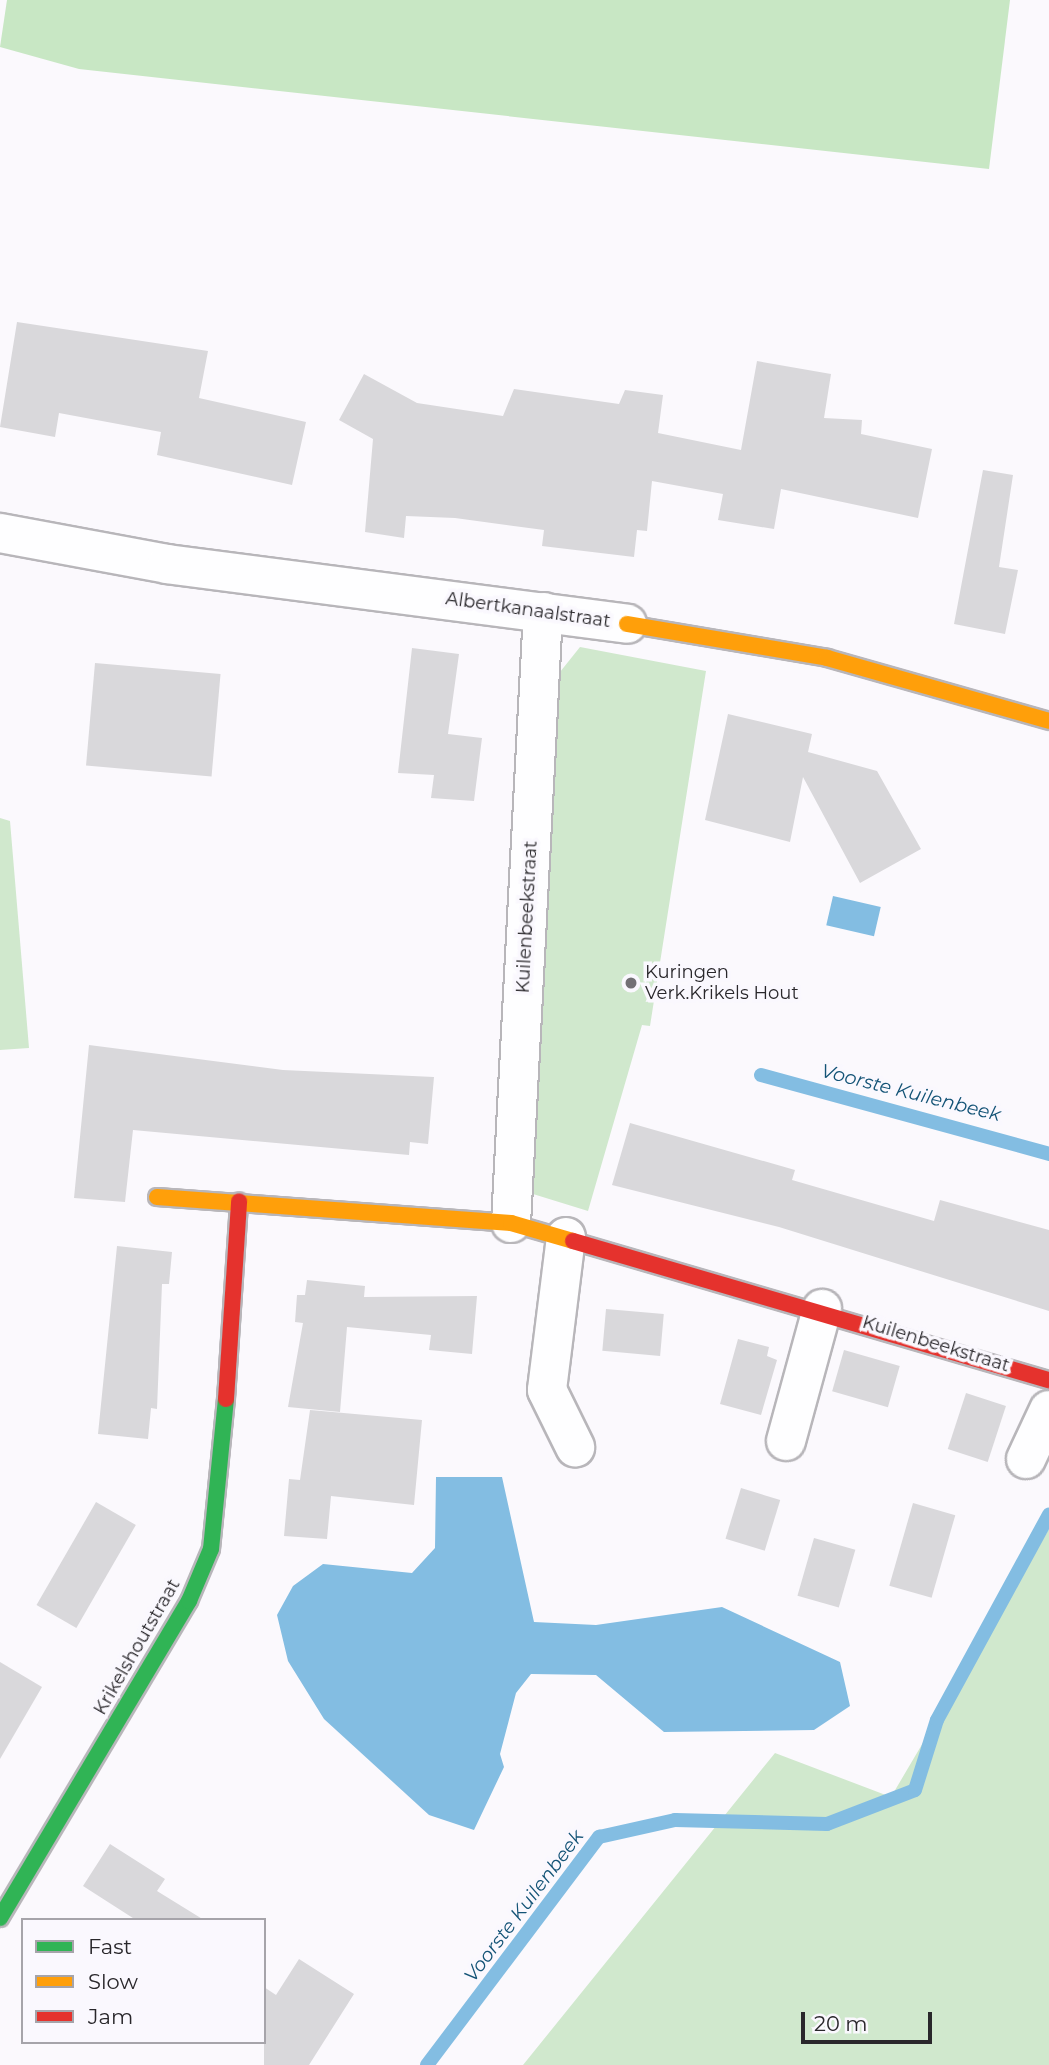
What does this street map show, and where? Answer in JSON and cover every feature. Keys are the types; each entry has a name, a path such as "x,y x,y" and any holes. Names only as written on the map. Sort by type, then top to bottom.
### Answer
{"street":[{"name":"Albertkanaalstraat","path":"0,533 167,564 627,624 827,659 1049,721"},
{"name":"Kuilenbeekstraat","path":"511,1223 543,612"},
{"name":"Kuilenbeekstraat","path":"157,1197 511,1223 822,1309 1049,1380"},
{"name":"Krikelshoutstraat","path":"0,1918 189,1601 211,1549 241,1241 239,1201"},
{"path":"566,1237 547,1390 575,1447"},
{"path":"786,1441 822,1309"},
{"path":"1026,1459 1049,1410"}],"green space":[{"path":"7,0 1010,0 989,169 79,69 0,47"},
{"path":"580,647 706,671 650,1026 642,1025 588,1211 533,1194 556,677"},
{"path":"0,818 10,821 29,1048 0,1050"},
{"path":"1049,1529 1049,2065 523,2065 775,1753 891,1797"}],"water":[{"path":"833,896 881,907 874,936 826,925"},
{"path":"436,1477 502,1477 534,1622 596,1625 722,1607 840,1662 850,1706 814,1730 664,1732 596,1675 531,1674 516,1693 500,1754 504,1767 474,1830 429,1815 324,1719 288,1661 277,1615 293,1586 323,1564 412,1573 435,1548"}],"building":[{"path":"17,322 208,351 199,398 306,422 292,485 157,455 161,432 59,413 55,437 0,427"},
{"path":"757,361 831,374 824,418 862,420 861,434 932,449 918,518 781,489 774,529 718,520 723,494 652,481 647,531 637,530 634,557 542,546 544,530 455,518 406,516 404,538 365,532 373,439 339,420 364,374 417,403 503,416 514,389 619,404 625,390 663,395 658,433 741,450"},
{"path":"983,470 1013,475 999,567 1018,570 1005,634 954,624"},
{"path":"412,648 459,654 448,734 482,738 474,801 431,798 434,775 398,773"},
{"path":"95,663 221,674 212,777 86,766"},
{"path":"728,714 812,734 808,752 877,771 921,849 860,883 803,777 790,842 705,820"},
{"path":"89,1045 283,1070 434,1077 428,1144 410,1142 409,1155 133,1130 125,1202 74,1198"},
{"path":"630,1123 795,1170 792,1180 934,1221 940,1200 1049,1230 1049,1311 779,1227 612,1185"},
{"path":"117,1246 172,1252 169,1284 162,1284 157,1409 151,1408 148,1439 98,1434"},
{"path":"307,1280 365,1286 364,1297 477,1296 472,1354 429,1350 431,1335 347,1327 340,1412 288,1407 303,1323 295,1322 297,1295 305,1295"},
{"path":"606,1309 664,1314 660,1356 602,1351"},
{"path":"738,1339 769,1347 767,1356 777,1360 761,1415 720,1404"},
{"path":"844,1350 900,1366 888,1407 832,1391"},
{"path":"966,1393 1006,1406 988,1462 948,1449"},
{"path":"310,1410 422,1420 414,1505 331,1496 327,1539 284,1536 289,1479 300,1480"},
{"path":"741,1488 780,1500 765,1551 726,1539"},
{"path":"96,1502 136,1525 76,1628 36,1605"},
{"path":"913,1503 955,1515 932,1598 889,1586"},
{"path":"814,1538 855,1550 839,1608 797,1596"},
{"path":"0,1662 42,1687 0,1759"},
{"path":"110,1844 165,1879 157,1891 201,1918 133,1918 83,1886"},
{"path":"299,1959 354,1994 309,2065 264,2065 266,1988 276,1995"}],"waterway":[{"name":"Voorste Kuilenbeek","path":"761,1075 1049,1154"},
{"name":"Voorste Kuilenbeek","path":"427,2065 599,1837 675,1820 827,1824 915,1790 937,1720 1049,1515"}],"traffic: fast":[{"path":"0,1918 189,1601 211,1549 226,1399"}],"traffic: slow":[{"path":"627,624 827,658 1049,721"},
{"path":"157,1197 511,1223 573,1241"}],"traffic: jam":[{"path":"226,1399 239,1201"},
{"path":"573,1241 1049,1380"}],"place":[{"name":"Kuringen Verk.Krikels Hout","path":"631,983"}]}
